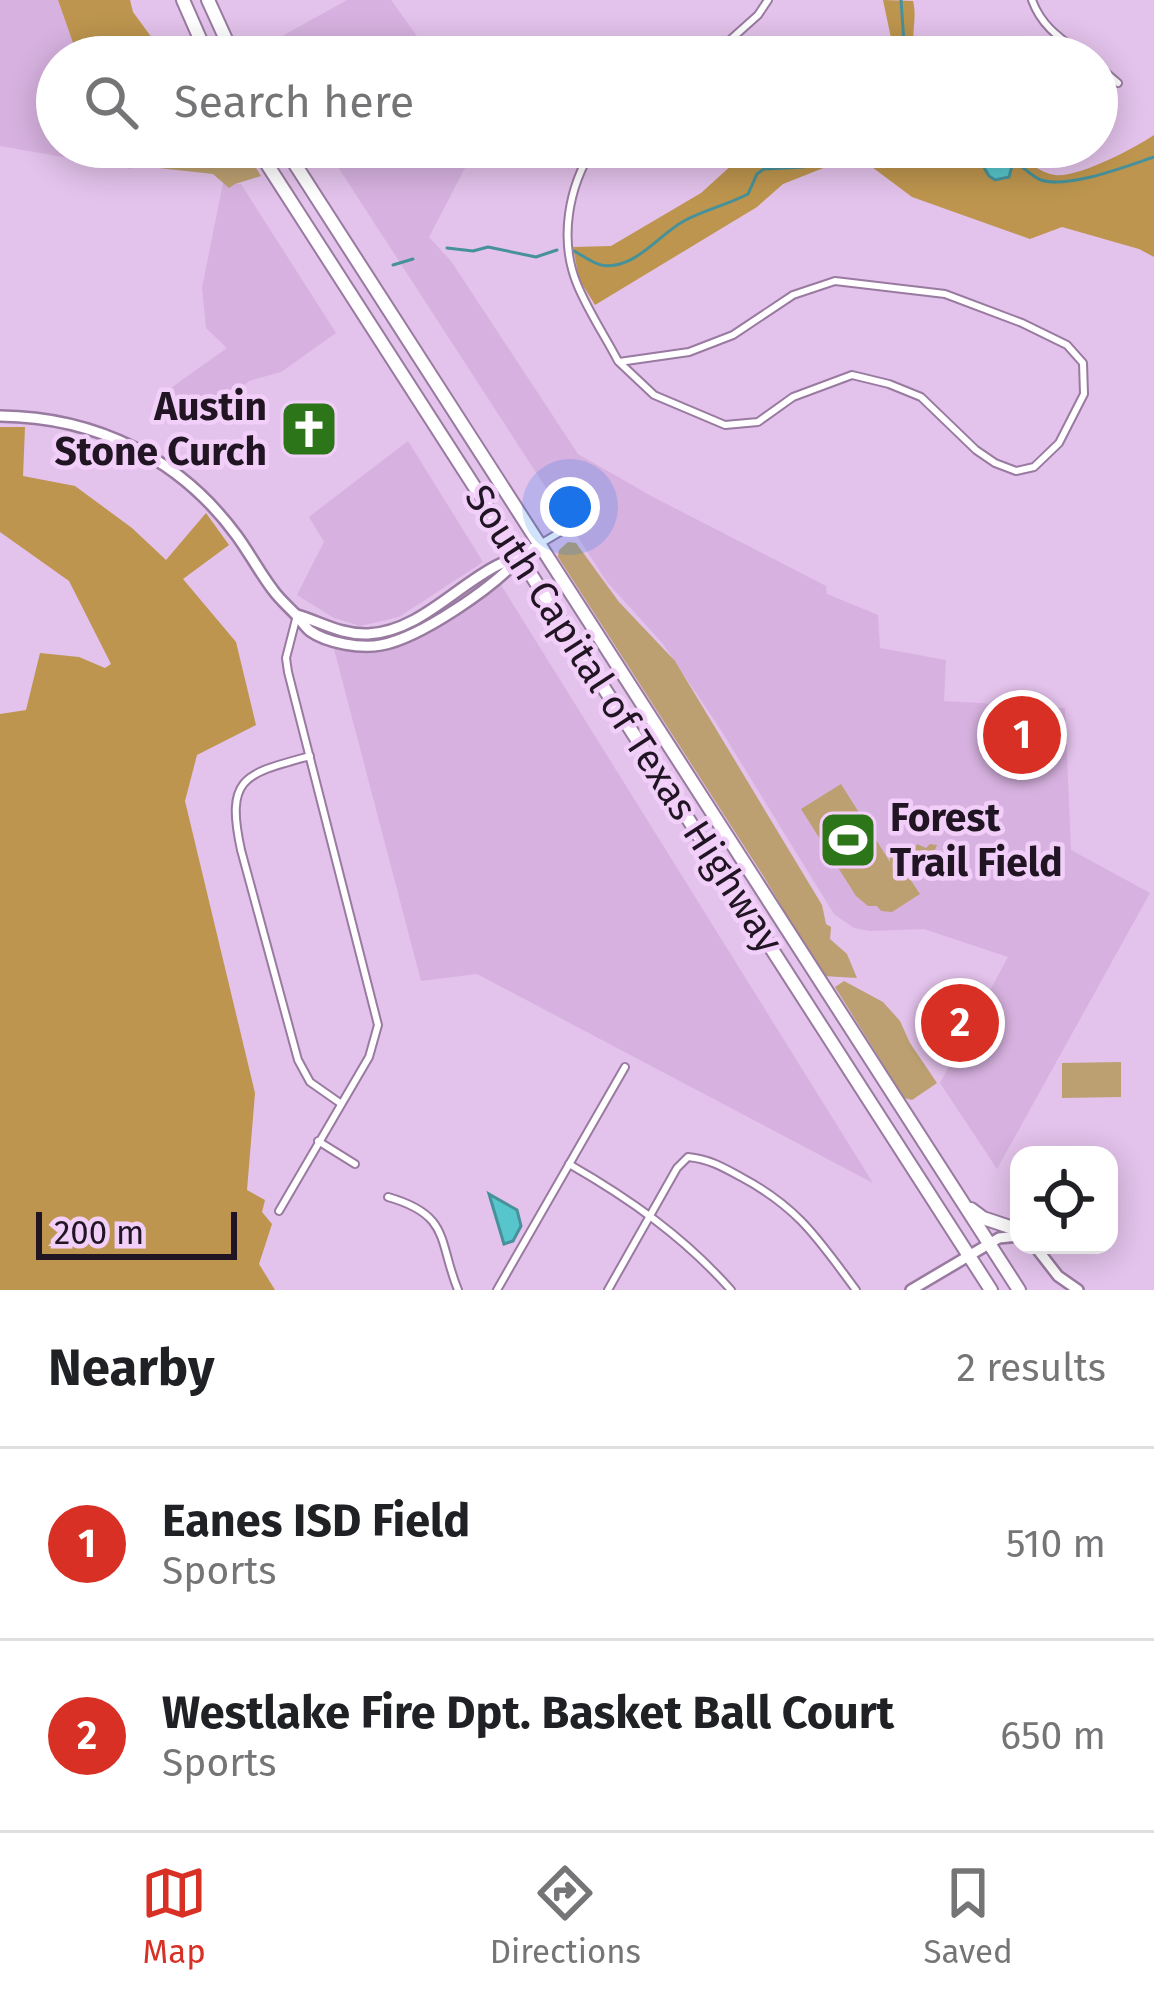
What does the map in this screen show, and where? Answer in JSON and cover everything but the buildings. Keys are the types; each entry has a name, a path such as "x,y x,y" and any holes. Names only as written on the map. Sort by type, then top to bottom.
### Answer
{"highway":[{"path":"183,0 199,36"},
{"path":"208,0 224,36"},
{"name":"South Capital of Texas Highway","path":"270,168 991,1290"},
{"name":"South Capital of Texas Highway","path":"298,168 1018,1290"},
{"path":"962,1203 1010,1229"}],"street":[{"path":"735,36 768,0"},
{"path":"1032,0 1039,17 1057,36"},
{"path":"583,168 574,186 567,227 575,281 619,362 653,395 725,425 758,422 793,398 852,376 921,397 976,450 1016,471 1034,467 1059,443 1084,394 1083,364 1067,345 1022,323 945,294 835,281 793,295 733,335 689,352 619,362"},
{"path":"0,416 72,424 146,453 196,490 227,523 275,593 308,630 348,644 380,645 400,639 503,577 520,557 591,514"},
{"path":"279,1210 369,1057 377,1035 377,1014 286,658 297,615"},
{"path":"310,756 248,778 237,794 234,814 298,1060 310,1082 340,1104"},
{"path":"497,1290 626,1067"},
{"path":"318,1141 355,1164"},
{"path":"608,1290 676,1168 688,1157 707,1159 772,1193 806,1223 856,1290"},
{"path":"569,1164 650,1215 731,1290"},
{"path":"388,1197 416,1207 434,1224 449,1254 458,1290"},
{"path":"911,1290 1010,1236"},
{"path":"1041,1254 1058,1276 1078,1290"}],"shaded area":[{"path":"0,0 58,0 71,36 36,36 36,152 0,146"},
{"path":"58,0 130,0 151,36 71,36"},
{"path":"347,0 391,0 417,36 282,36"},
{"path":"883,0 913,1 914,36 891,36"},
{"path":"1154,135 1154,257 1062,227 1030,239 912,197 873,168 992,168 1004,180 1010,168 1065,175 1088,168 1118,168 1118,155"},
{"path":"158,168 256,168 261,176 229,188 213,174"},
{"path":"339,168 465,168 429,237 451,261 578,454 826,586 827,594 878,615 880,648 946,660 944,701 1065,708 1071,850 1150,893 997,1169 940,1083 1008,957 924,929 854,928 834,914 663,644 607,582"},
{"path":"728,168 823,168 783,184 757,207 595,305 579,279 573,247 611,246 701,193"},
{"path":"984,168 1011,168 1009,177 995,180"},
{"path":"223,183 241,184 336,333 281,372 249,381 202,419 168,390 227,348 206,328 202,288"},
{"path":"0,427 25,427 23,476 75,486 166,560 206,513 229,545 183,579 236,642 256,725 197,755 185,801 255,1093 247,1190 265,1200 262,1212 272,1224 259,1264 275,1290 0,1290 0,714 26,710 40,653 79,657 105,668 111,664 69,581 0,532"},
{"path":"408,441 483,562 399,617 360,626 334,618 297,595 324,542 309,517"},
{"path":"568,542 576,543 619,602 675,661 822,905 831,927 830,939 847,954 857,978 823,976 558,557"},
{"path":"501,585 873,1183 477,974 421,981 333,645 370,650 410,641"},
{"path":"985,717 1060,717 1060,753 985,753"},
{"name":"Forest Trail Field","path":"841,784 890,862 890,857 899,857 903,850 913,853 917,844 937,845 925,876 892,864 899,877 908,876 920,894 892,912 868,906 856,896 801,809"},
{"path":"844,981 883,1002 900,1021 937,1083 912,1100 904,1098 835,987"},
{"path":"1121,1062 1121,1097 1062,1098 1062,1063"},
{"path":"489,1194 517,1210 521,1226 513,1241 504,1244"}],"waterway":[{"path":"901,0 904,36"},
{"path":"1024,168 1041,180 1066,181 1154,157"},
{"path":"574,251 601,265 624,263 684,221 748,194 764,169 784,168"},
{"path":"447,248 473,251 488,247 536,257 557,250"},
{"path":"393,265 413,259"}],"place":[{"name":"Austin Stone Curch","path":"309,429"},
{"name":"Eanes ISD Field","path":"1022,735"},
{"name":"Forest Trail Field","path":"848,840"},
{"name":"Westlake Fire Dpt. Basket Ball Court","path":"960,1023"}]}
